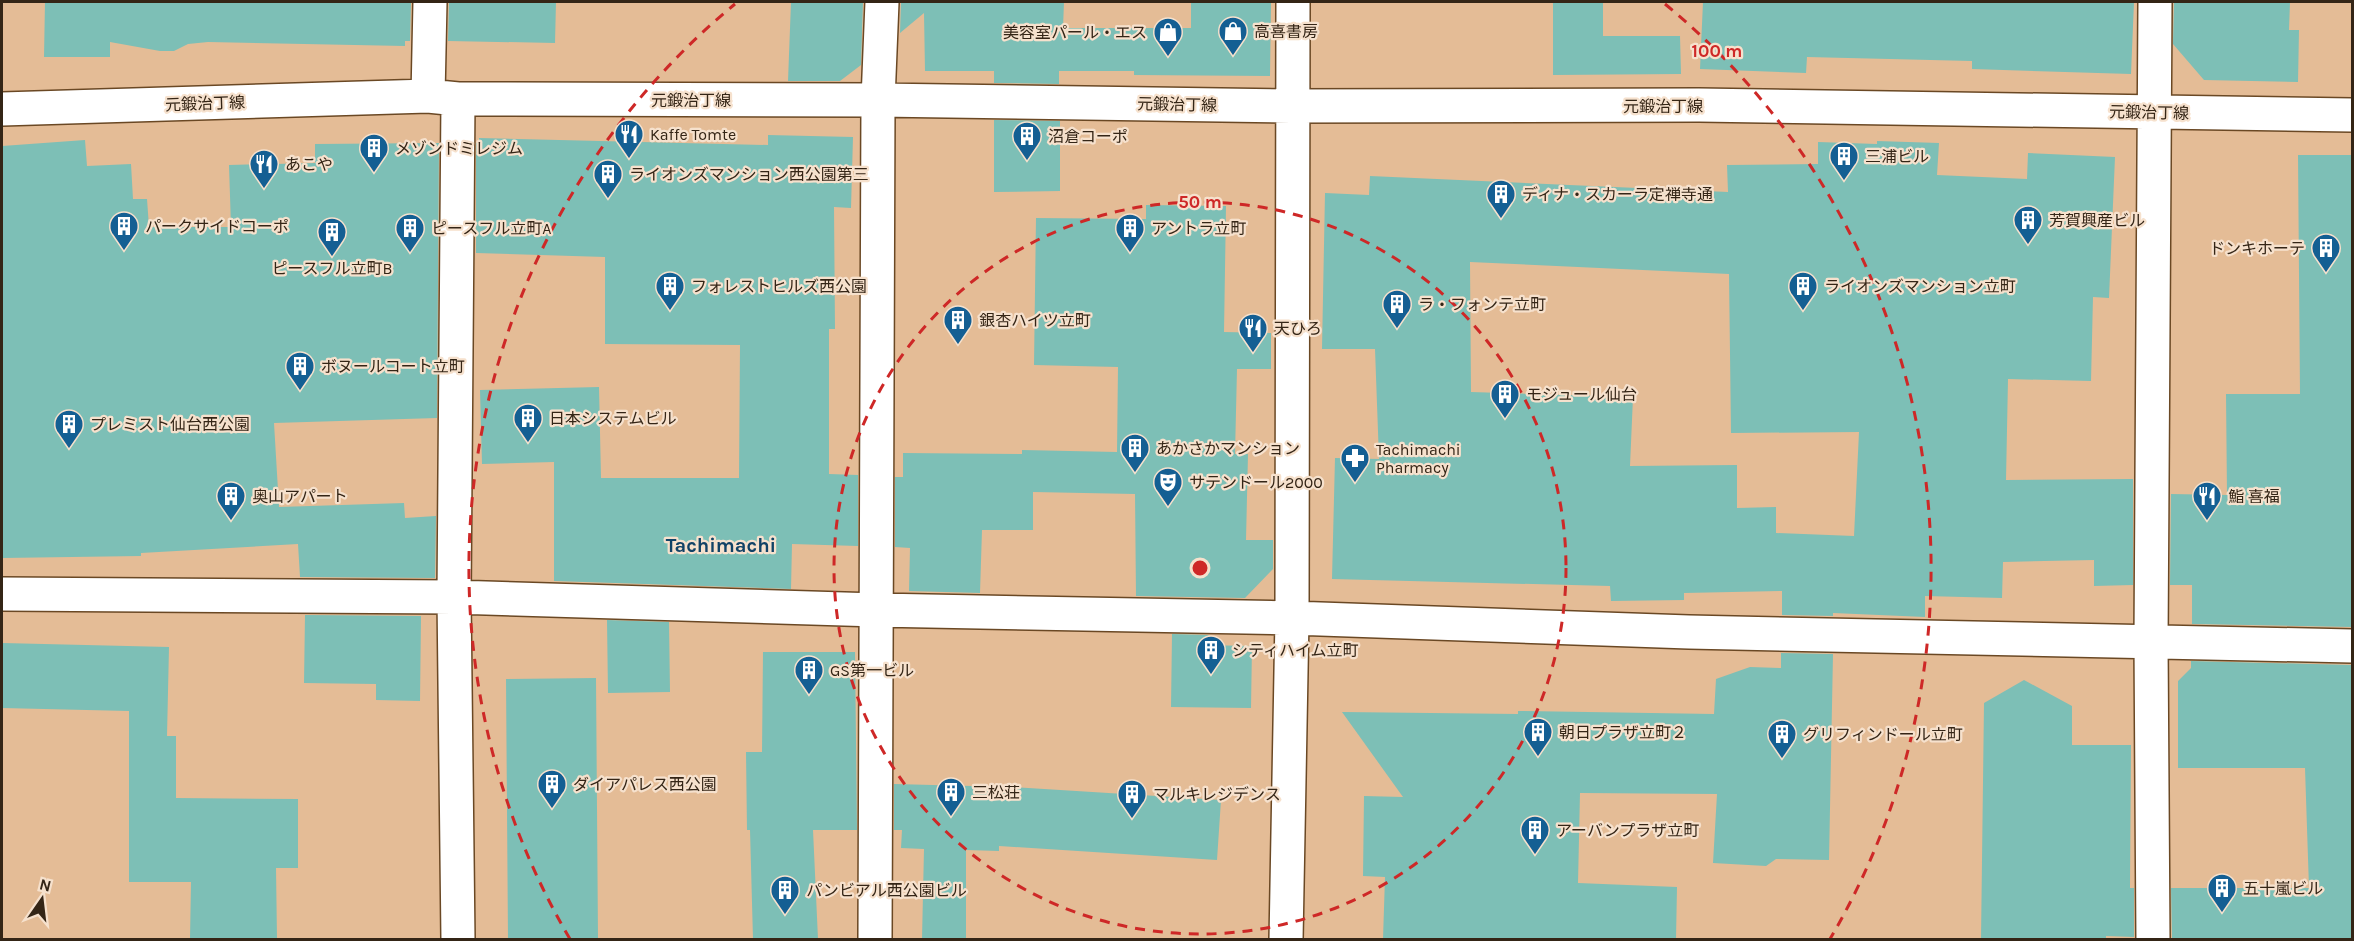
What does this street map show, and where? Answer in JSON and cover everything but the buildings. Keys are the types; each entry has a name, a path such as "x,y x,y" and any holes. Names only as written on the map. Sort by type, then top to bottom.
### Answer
{"street":[{"path":"430,2 443,97 454,597 458,939"},
{"path":"875,939 879,100 882,2"},
{"path":"1286,939 1292,618 1291,106 1293,2"},
{"path":"2153,939 2151,642 2155,2"},
{"name":"元鍛治丁線","path":"2,109 443,97 1291,106 1698,105 2352,115"},
{"path":"2,594 454,597 877,610 1292,618 1689,632 2352,646"}],"place":[{"name":"高喜書房","path":"1233,56"},
{"name":"美容室パール・エス","path":"1168,58"},
{"name":"Kaffe Tomte","path":"629,160"},
{"name":"沼倉コーポ","path":"1027,162"},
{"name":"メゾンドミレジム","path":"374,174"},
{"name":"三浦ビル","path":"1844,182"},
{"name":"あこや","path":"264,190"},
{"name":"ライオンズマンション西公園第三","path":"608,200"},
{"name":"ディナ・スカーラ定禅寺通","path":"1501,220"},
{"name":"芳賀興産ビル","path":"2028,246"},
{"name":"パークサイドコーポ","path":"124,252"},
{"name":"ピースフル立町A","path":"410,254"},
{"name":"アントラ立町","path":"1130,254"},
{"name":"ピースフル立町B","path":"332,258"},
{"name":"ドンキホーテ","path":"2326,274"},
{"name":"フォレストヒルズ西公園","path":"670,312"},
{"name":"ライオンズマンション立町","path":"1803,312"},
{"name":"ラ・フォンテ立町","path":"1397,330"},
{"name":"銀杏ハイツ立町","path":"958,346"},
{"name":"天ひろ","path":"1253,354"},
{"name":"ボヌールコート立町","path":"300,392"},
{"name":"モジュール仙台","path":"1505,420"},
{"name":"日本システムビル","path":"528,444"},
{"name":"プレミスト仙台西公園","path":"69,450"},
{"name":"あかさかマンション","path":"1135,474"},
{"name":"Tachimachi Pharmacy","path":"1355,484"},
{"name":"サテンドール2000","path":"1168,508"},
{"name":"奥山アパート","path":"231,522"},
{"name":"鮨 喜福","path":"2207,522"},
{"name":"シティハイム立町","path":"1211,676"},
{"name":"GS第一ビル","path":"809,696"},
{"name":"朝日プラザ立町２","path":"1538,758"},
{"name":"グリフィンドール立町","path":"1782,760"},
{"name":"ダイアパレス西公園","path":"552,810"},
{"name":"三松荘","path":"951,818"},
{"name":"マルキレジデンス","path":"1132,820"},
{"name":"アーバンプラザ立町","path":"1535,856"},
{"name":"五十嵐ビル","path":"2222,914"},
{"name":"パンビアル西公園ビル","path":"785,916"}],"district":[{"name":"Tachimachi","path":"721,545"}]}
